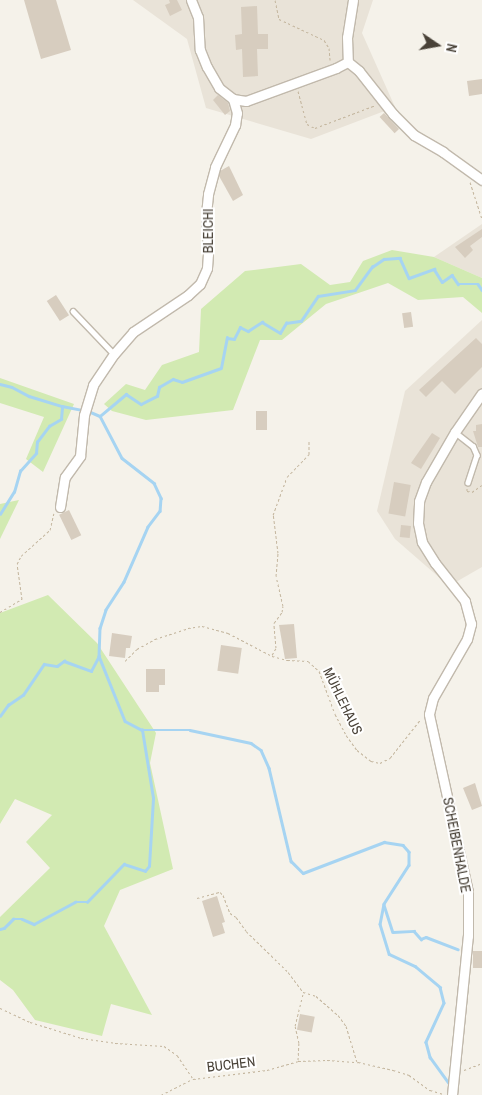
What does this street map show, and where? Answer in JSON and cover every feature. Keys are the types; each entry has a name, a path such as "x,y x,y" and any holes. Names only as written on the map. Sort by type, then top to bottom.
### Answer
{"street":[{"path":"191,0 198,17 200,50 207,67 219,88 234,99 246,101 348,62"},
{"path":"353,0 346,36 348,62 359,71 414,135 482,180"},
{"name":"BLEICHI","path":"60,507 65,478 80,456 84,416 93,385 114,354 133,332 188,295 200,284 208,261 206,214 208,194 215,167 235,125 234,99"},
{"path":"429,714 433,698 467,639 470,624 465,601 435,563 422,542 418,523 419,501 426,482 454,432 482,393"},
{"name":"SCHEIBENHALDE","path":"429,714 468,892 468,936 454,1075 450,1094"}],"lane":[{"path":"73,311 114,354"},
{"path":"454,432 473,446 477,455 468,483"}],"path":[{"path":"275,0 279,19 319,38 327,44 330,55 330,70"},
{"path":"296,83 307,124 315,128 384,102"},
{"path":"466,168 482,219"},
{"path":"125,661 137,649 155,639 188,628 202,626 228,633 272,656 276,648 274,624 282,612 283,606 276,576 278,553 273,515 287,477 310,454 310,442"},
{"path":"468,483 467,491 472,492 482,486"},
{"path":"0,612 22,599 17,564 21,556 50,530 55,512 60,507"},
{"name":"MÜHLEHAUS","path":"272,656 313,664 324,681 335,714 346,735 357,750 372,761 380,762 390,758 423,717 429,714"},
{"path":"197,898 220,892 223,895 230,913 288,972 303,992 316,996 338,1015 346,1026 358,1062"},
{"path":"298,1061 299,1043 295,1026 303,992"},
{"name":"BUCHEN","path":"0,1008 30,1022 81,1038 115,1043 164,1046 177,1055 193,1079 267,1070 298,1061 358,1062 409,1075 430,1090 450,1094"},
{"path":"454,1075 482,1063"},
{"path":"161,1095 193,1079"}],"shaded area":[{"path":"133,0 373,0 362,33 395,107 311,139 206,108 187,39"},
{"path":"482,224 482,278 434,257"},
{"path":"482,320 482,567 449,586 395,539 377,511 405,391"}],"green space":[{"path":"392,250 434,257 482,278 482,313 463,297 418,300 388,283 326,304 282,340 260,340 233,410 146,420 112,411 104,404 126,384 145,390 162,365 199,352 201,309 245,271 301,264 330,285 350,282 363,261"},
{"path":"0,378 74,404 43,472 26,459 44,417 0,403"},
{"path":"19,500 0,539 0,504"},
{"path":"48,595 97,643 156,733 150,763 173,869 120,890 104,926 152,1015 111,1004 102,1036 35,1020 13,990 0,980 0,917 50,868 26,842 52,815 15,799 0,824 0,613"}],"building":[{"path":"24,0 56,0 71,50 41,59"},
{"path":"169,0 177,0 182,10 170,16 165,5 170,3"},
{"path":"257,6 258,34 268,34 268,49 257,49 258,76 243,77 242,49 236,50 235,35 242,34 241,7"},
{"path":"482,79 482,94 469,96 467,81"},
{"path":"218,95 228,103 230,111 225,115 213,100"},
{"path":"384,113 399,129 395,133 380,117"},
{"path":"229,166 243,195 233,201 219,176 220,171"},
{"path":"482,229 482,237 470,246 473,250 465,258 455,247"},
{"path":"56,295 69,315 60,321 47,301"},
{"path":"411,312 413,327 404,328 402,313"},
{"path":"476,338 482,344 482,367 455,394 442,381 426,397 419,390"},
{"path":"256,411 267,411 267,430 256,430"},
{"path":"482,424 482,447 478,447 473,431 476,431 476,425"},
{"path":"432,433 440,438 421,469 411,463"},
{"path":"394,482 411,485 405,516 388,514"},
{"path":"69,510 81,535 71,540 59,515"},
{"path":"401,525 411,526 410,538 400,537"},
{"path":"294,624 297,658 285,659 279,625"},
{"path":"112,633 132,636 130,648 126,648 125,658 109,656"},
{"path":"221,645 242,648 238,674 217,671"},
{"path":"146,669 165,669 165,685 159,685 159,692 146,692"},
{"path":"475,783 482,806 472,810 463,788"},
{"path":"217,896 225,922 222,923 225,933 213,937 202,901"},
{"path":"473,951 482,951 482,968 473,968"},
{"path":"300,1014 315,1017 312,1033 297,1030"}],"waterway":[{"path":"100,416 126,394 141,404 157,396 159,387 173,379 182,382 221,368 227,338 234,339 240,327 248,331 262,322 280,333 286,323 301,321 318,296 355,290 372,267 384,259 400,258 409,278 434,269 442,282 452,275 458,284 478,284 482,290"},
{"path":"0,384 12,387 29,396 83,410"},
{"path":"0,514 14,492 20,471 36,453 37,442 49,426 61,419 62,407"},
{"path":"88,411 100,416 122,458 154,483 161,498 160,511 148,527 124,582 106,610 100,628 99,656 125,721 142,730 190,730 251,743 261,750 269,768 291,861 303,873 384,842 403,845 409,852 409,865 384,904 380,924 389,954 415,966 440,987 444,1003 426,1042 430,1057 450,1085"},
{"path":"0,716 8,705 23,695 44,664 57,666 64,661 91,671 99,656"},
{"path":"0,929 4,928 13,919 22,919 34,924 75,902 87,902 124,864 145,871 149,866 153,798 142,730"},
{"path":"384,905 393,932 414,931 421,939 426,937 458,949"}]}
